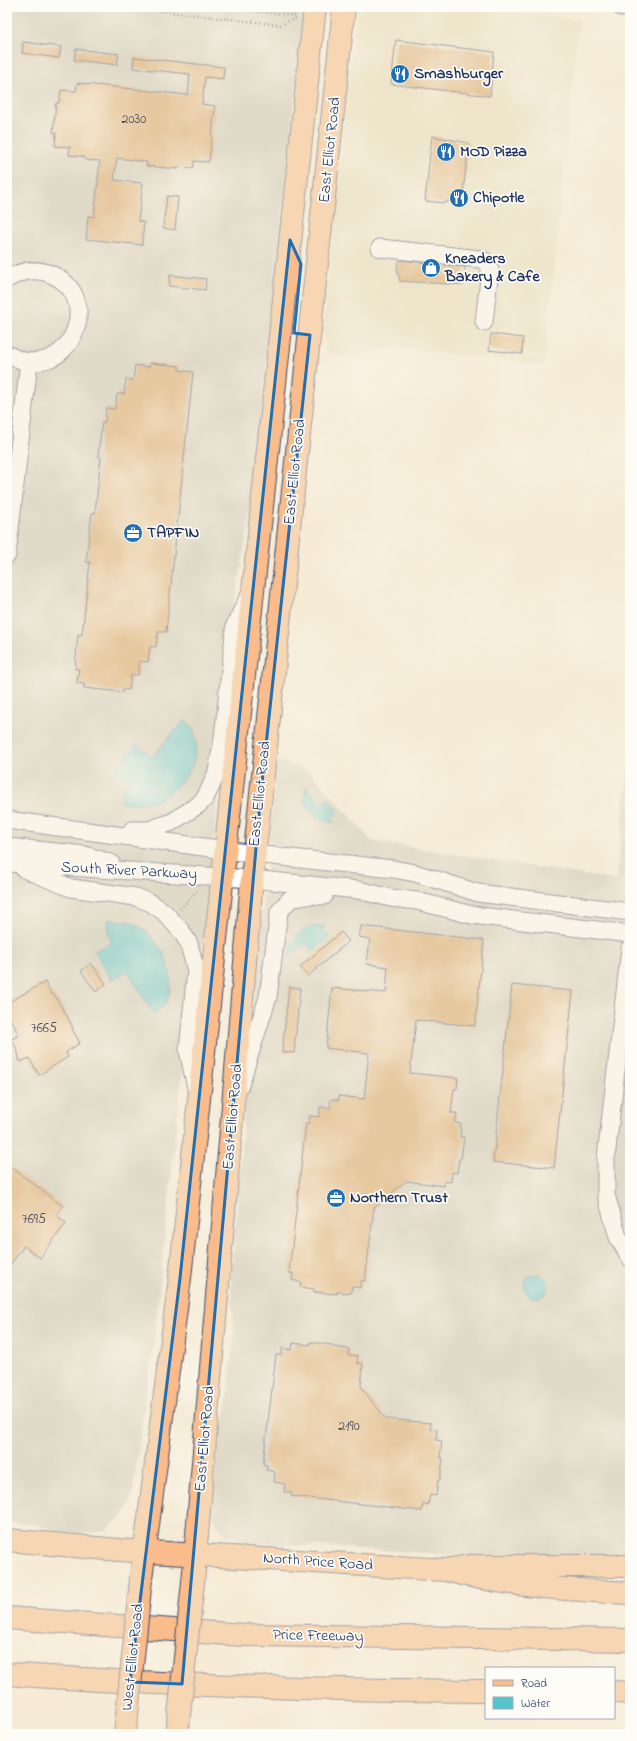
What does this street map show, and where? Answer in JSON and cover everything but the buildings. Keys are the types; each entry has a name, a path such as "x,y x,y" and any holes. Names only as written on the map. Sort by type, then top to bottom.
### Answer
{"main road":[{"name":"East Elliot Road","path":"177,1734 196,1554 254,854 344,7"},
{"name":"East Elliot Road","path":"141,1579 178,1293 199,1100 290,240 307,12"},
{"path":"290,240 301,264 295,327 299,333 310,335"},
{"name":"North Price Road","path":"7,1540 144,1551 445,1570 469,1566 630,1566"},
{"path":"445,1570 471,1577 546,1587 630,1593"},
{"name":"West Elliot Road","path":"125,1734 141,1579"},
{"name":"Price Freeway","path":"7,1618 243,1635 630,1640"},
{"path":"7,1674 112,1682 257,1687 485,1691"},
{"path":"615,1692 630,1693"}],"street":[{"path":"621,7 630,8"},
{"path":"380,248 480,259 486,261 490,270 484,322"},
{"path":"7,279 15,274 28,271 41,271 54,276 65,284 72,292 78,314 78,325 73,338 65,348 55,356 42,361 29,362 16,359 7,354"},
{"path":"7,555 29,362"},
{"path":"79,830 109,828 136,831 149,830 172,822 198,805 205,798 217,772 235,625 253,586"},
{"name":"South River Parkway","path":"7,820 254,854 393,869 415,873 478,893 630,912"},
{"path":"7,847 86,855 136,871"},
{"path":"9,864 71,888 141,899 151,903 164,912 182,932 189,944 196,971 188,1050 199,1100"},
{"name":"South River Parkway","path":"9,864 252,878 358,890 391,898"},
{"path":"234,1100 254,1044 268,997 272,977 279,912 290,899 312,895 391,898 417,901 472,915 630,934"},
{"path":"630,948 606,1158 606,1196 618,1237 630,1258"}],"path":[{"path":"130,7 280,25 307,12"},
{"path":"222,7 307,12"},
{"path":"176,914 197,891"}],"highlighted area":[{"path":"290,240 301,264 294,333 310,335 261,792 182,1684 130,1682 180,1278"}],"shaded area":[{"path":"7,7 270,7 304,11 250,518 231,623 217,750 219,792 203,946 191,988 158,1304 133,1491 129,1506 120,1519 106,1530 96,1533 66,1534 34,1524 7,1522"},
{"path":"356,7 470,7 579,20 544,365 394,347 358,357 326,353 323,322"},
{"path":"630,757 630,1559 493,1562 428,1553 248,1542 225,1535 212,1518 215,1459 227,1406 234,1331 231,1283 251,1021 277,760 309,771 372,841 616,880"}],"water":[{"path":"185,720 194,732 196,743 192,764 180,783 162,797 152,801 144,803 121,802 123,789 130,781 115,769 137,744 152,757"},
{"path":"306,786 321,805 328,799 338,812 332,818 334,822 320,821 305,802"},
{"path":"109,919 121,920 136,924 153,939 164,954 169,971 170,989 168,998 164,1005 153,1013 128,971 111,980 95,951 112,942 108,933"},
{"path":"309,926 325,927 322,929 329,937 313,951 306,943 289,957 290,942"},
{"path":"536,1274 541,1275 547,1281 547,1291 541,1297 536,1298 531,1297 525,1291 524,1286 525,1281 531,1275"}],"place":[{"name":"Smashburger","path":"400,74"},
{"name":"MOD Pizza","path":"446,152"},
{"name":"Chipotle","path":"459,198"},
{"name":"Kneaders Bakery & Cafe","path":"431,268"},
{"name":"TAPFIN","path":"133,533"},
{"name":"Northern Trust","path":"336,1198"}]}
